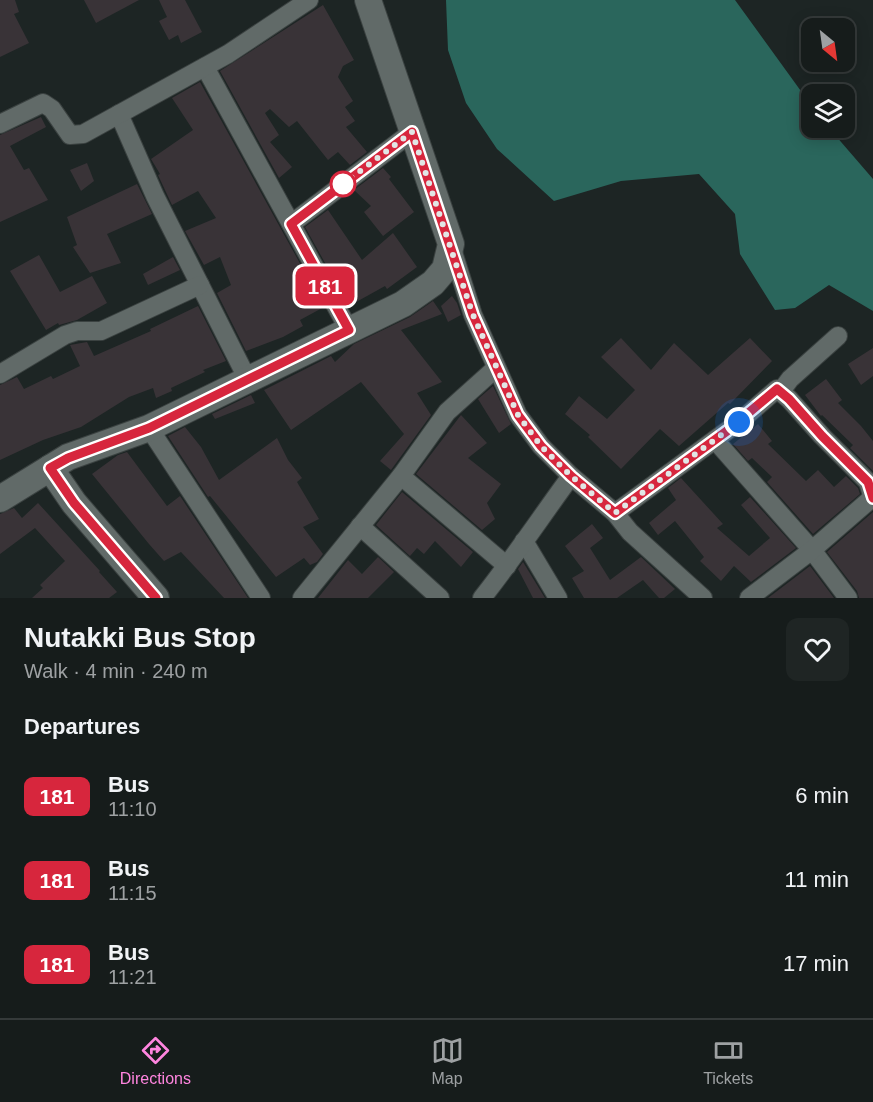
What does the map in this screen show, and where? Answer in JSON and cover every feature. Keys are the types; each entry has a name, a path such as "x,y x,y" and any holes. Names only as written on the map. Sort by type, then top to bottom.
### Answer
{"main road":[{"path":"0,498 68,458 149,428 403,304 433,283 445,269 451,244 368,0"},
{"path":"50,468 74,503 156,598"}],"street":[{"path":"1,121 43,102 52,109 66,131 75,136 83,134 228,54 309,0"},
{"path":"205,67 349,330"},
{"path":"119,114 155,196 248,380"},
{"path":"291,224 412,132"},
{"path":"451,244 473,315 518,415 541,446 571,476 615,513 630,532 703,598"},
{"path":"0,374 71,332 101,331 200,285"},
{"path":"781,391 838,336"},
{"path":"302,598 401,476 447,412 496,368"},
{"path":"615,513 716,440 771,393 777,389 781,391 868,482 873,497 812,550 748,598"},
{"path":"149,428 261,598"},
{"path":"716,440 812,550 848,598"},
{"path":"401,476 507,566"},
{"path":"482,598 571,476"},
{"path":"360,526 440,598"},
{"path":"524,541 558,598"}],"shaded area":[{"path":"446,0 735,0 801,91 801,138 838,138 873,179 873,311 829,285 795,308 775,310 740,254 735,214 699,174 621,181 554,201 497,149 466,103 448,50"}],"building":[{"path":"0,0 15,0 19,12 14,14 29,43 0,57"},
{"path":"84,0 139,0 96,23"},
{"path":"159,0 185,0 202,32 181,43 178,35 169,40 159,21 167,17"},
{"path":"323,5 354,60 343,66 338,77 353,101 345,107 355,121 346,127 367,152 350,165 338,152 328,160 297,121 289,127 270,109 265,113 279,135 270,142 292,167 279,178 220,71"},
{"path":"200,82 324,307 300,320 303,326 283,337 246,351 217,293 231,285 220,257 204,265 185,231 216,218 198,191 172,205 158,175 160,174 151,159 193,130 172,98"},
{"path":"41,117 46,127 10,146 24,170 29,168 48,200 0,222 0,135"},
{"path":"87,163 94,181 81,191 70,170"},
{"path":"383,168 414,212 383,236 364,212 371,206 354,190"},
{"path":"137,184 152,214 107,234 121,263 90,273 73,247 77,245 67,217"},
{"path":"328,210 362,260 393,233 417,267 387,289 385,286 349,306 305,227"},
{"path":"39,255 60,292 92,276 107,303 77,320 59,325 58,323 46,330 10,271"},
{"path":"173,257 180,270 148,285 143,274"},
{"path":"452,296 461,315 448,322 441,306"},
{"path":"433,301 442,314 401,330 442,382 417,393 431,415 391,470 380,461 404,434 361,382 291,430 264,390 331,356 335,362 354,344 410,317"},
{"path":"198,306 226,361 203,370 205,372 171,388 172,391 156,398 153,388 129,397 81,427 43,440 0,460 0,385 17,377 24,389 51,376 53,379 80,366 70,345 87,342 94,356 151,331 150,329"},
{"path":"621,338 651,370 674,343 708,375 750,338 772,361 730,404 728,403 679,446 660,429 621,469 588,437 590,435 565,414 579,396 607,419 635,390 601,357"},
{"path":"873,348 873,376 861,385 848,364"},
{"path":"826,379 842,400 838,403 873,441 873,471 850,448 853,445 821,416 805,395"},
{"path":"493,386 511,424 499,433 478,399"},
{"path":"251,395 255,403 215,419 212,414"},
{"path":"461,415 487,443 468,458 501,484 487,503 495,519 482,530 416,474"},
{"path":"758,424 772,441 768,444 806,481 818,470 834,487 846,476 858,488 860,494 813,534 767,482 772,477 752,458 748,461 733,444"},
{"path":"185,427 201,447 219,480 277,438 288,460 302,478 297,482 319,519 303,527 323,554 317,562 310,565 304,558 276,577 210,496 208,497 168,436"},
{"path":"127,452 167,506 180,496 248,598 224,598 181,552 164,561 149,544 92,474 118,455"},
{"path":"681,478 723,524 717,528 749,556 770,538 741,505 750,497 796,548 751,582 734,566 721,581 700,561 704,557 675,521 658,535 649,523 676,500 668,488"},
{"path":"402,492 473,552 461,567 435,541 424,554 417,548 410,556 376,525"},
{"path":"38,503 117,592 109,598 32,598 43,588 40,585 65,561 35,528 0,554 0,514 14,508 22,518"},
{"path":"873,512 873,598 859,598 857,591 827,552"},
{"path":"592,524 603,538 590,548 610,580 641,557 675,589 664,598 659,598 643,580 617,598 584,598 572,578 584,571 565,546"},
{"path":"378,557 394,572 368,598 318,598 348,560 362,574"},
{"path":"523,562 545,598 533,598 518,569"},
{"path":"810,566 834,598 768,598"}],"bus line":[{"name":"181","path":"156,598 74,503 50,468 68,458 149,428 349,330 291,224 412,132 473,315 518,415 541,446 571,476 615,513 727,431 777,389 868,482 873,498"}],"route":[{"path":"343,184 412,132 473,315 518,415 541,446 571,476 615,513 739,422"}]}
